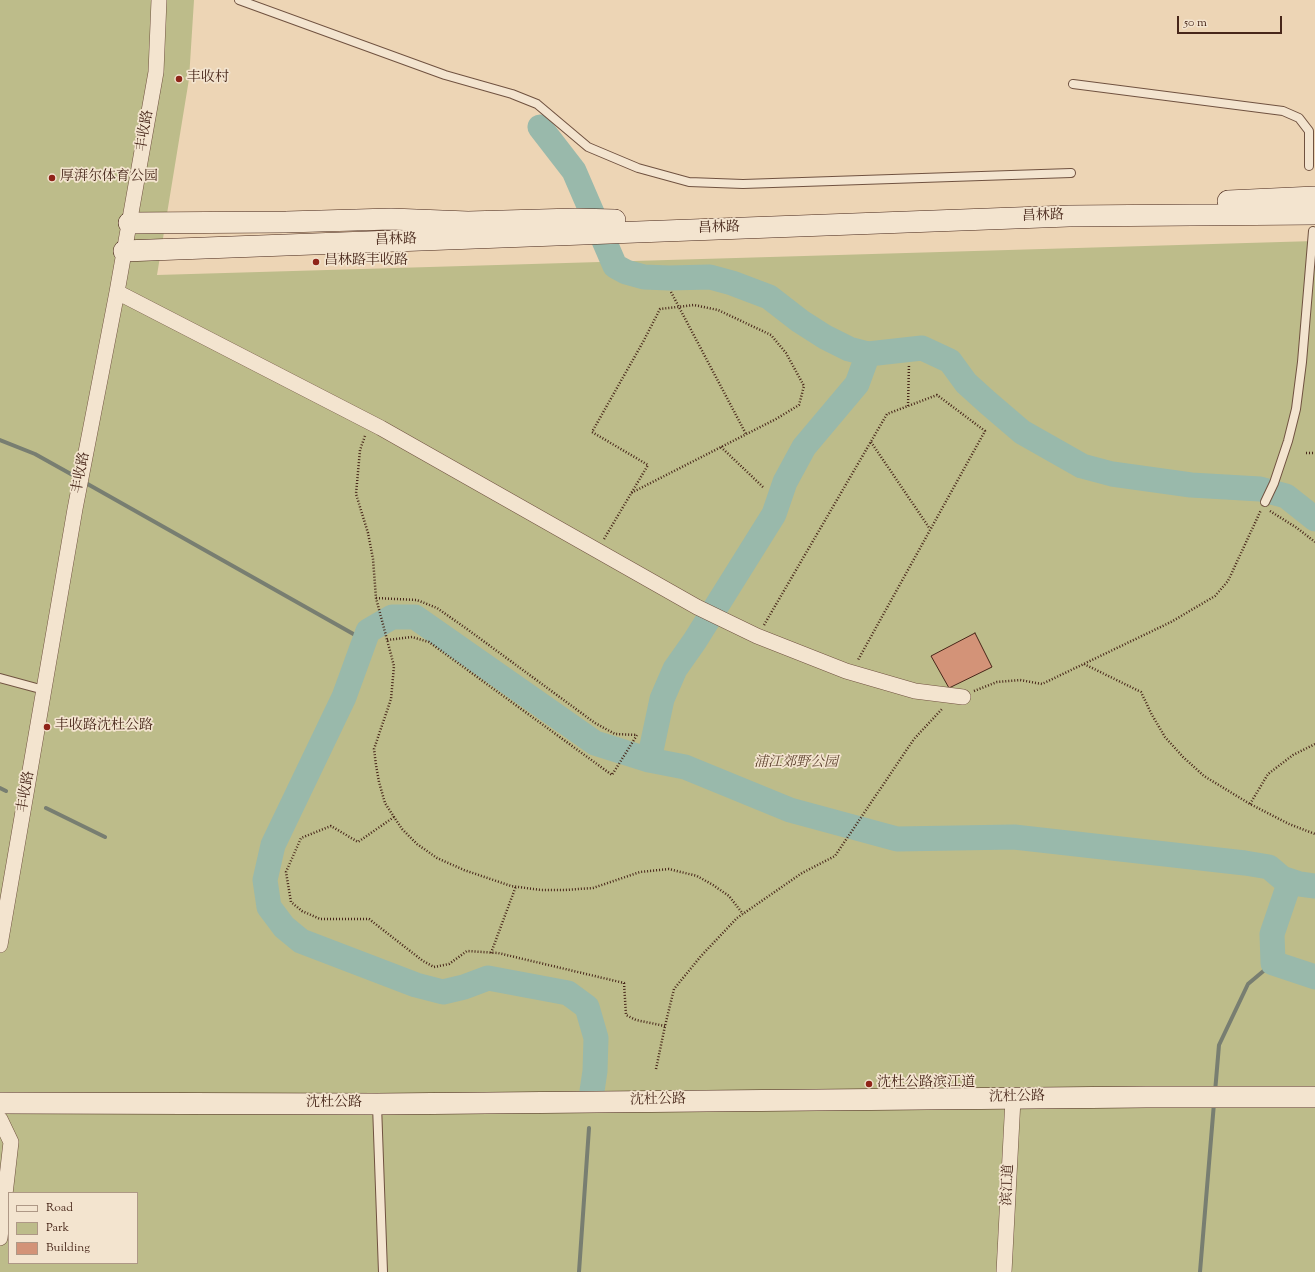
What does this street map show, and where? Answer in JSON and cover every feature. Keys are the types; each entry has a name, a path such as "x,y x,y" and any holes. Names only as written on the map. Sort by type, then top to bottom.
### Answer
{"street":[{"name":"丰收路","path":"0,945 81,479 117,292 156,72 159,0"},
{"name":"昌林路","path":"621,226 810,212 1069,207 1315,197"},
{"name":"昌林路","path":"124,251 576,227 1069,216 1314,223"},
{"name":"昌林路","path":"129,223 286,222 390,219 576,227"},
{"path":"117,292 371,423 697,606 757,636 851,673 915,691 963,697"},
{"name":"沈杜公路","path":"0,1103 377,1104 1315,1097"},
{"name":"滨江道","path":"1004,1272 1013,1099"},
{"path":"0,1119 12,1142 0,1238"}],"lane":[{"path":"239,0 445,75 512,94 537,104 588,147 638,168 689,182 743,184 1071,173"},
{"path":"1073,84 1283,111 1299,118 1308,131 1309,166"},
{"path":"1264,505 1274,483 1288,441 1296,409 1302,362 1314,223"},
{"path":"0,678 44,690"},
{"path":"377,1104 383,1272"}],"path":[{"path":"671,292 746,434"},
{"path":"598,550 631,493 648,465 592,432 660,309 694,305 718,310 771,335 786,353 804,386 800,405 776,419 631,493"},
{"path":"908,406 909,364"},
{"path":"757,636 887,414 937,395 984,432 851,673"},
{"path":"371,423 360,450 356,494 368,533 373,559 376,599 394,666 391,700 374,749 379,782 385,803 402,829 417,844 437,858 464,870 516,886 541,890 593,888 640,872 669,869 697,876 713,885 729,896 743,914"},
{"path":"870,442 930,529"},
{"path":"721,447 763,487"},
{"path":"1306,453 1315,453"},
{"path":"656,1069 674,989 701,956 737,918 802,873 835,856 914,739 940,710 973,691 998,682 1020,680 1042,684 1171,622 1215,596 1228,581 1264,505 1315,542"},
{"path":"376,599 417,600 437,608 595,723 615,734 638,735 612,775 429,642 412,637 387,640"},
{"path":"1083,664 1141,692 1152,716 1162,731 1183,757 1204,776 1250,804 1289,824 1315,834"},
{"path":"1250,804 1268,774 1293,754 1315,744"},
{"path":"394,817 358,842 331,826 301,838 286,872 291,902 302,911 320,918 369,919 434,968 449,964 466,951 491,952 520,957 624,983 626,1015 636,1020 665,1026"},
{"path":"491,952 516,886"}],"green space":[{"name":"浦江郊野公园","path":"0,0 194,0 189,79 157,275 1315,241 1315,1272 0,1272"}],"building":[{"path":"975,633 992,667 949,688 931,656"}],"waterway":[{"path":"540,127 574,171 615,266 626,272 644,277 710,277 732,283 769,297 800,321 825,337 849,349 868,354 922,348 950,361 966,383 1022,432 1082,466 1112,474 1191,485 1260,489 1286,496 1315,519"},
{"path":"649,760 662,699 675,669 694,642 774,514 785,482 804,447 857,384 868,354"},
{"path":"0,440 35,454 78,478"},
{"path":"84,482 364,640"},
{"path":"592,1091 595,1071 596,1038 587,1007 568,993 488,978 464,987 443,992 416,985 301,941 284,927 269,907 265,880 273,845 344,697 368,631 392,617 415,617 595,743 649,760 685,767 790,810 897,839 1014,837 1245,863 1269,867 1282,878 1300,884 1315,886"},
{"path":"0,788 6,791"},
{"path":"46,808 105,837"},
{"path":"1290,881 1272,934 1273,963 1315,977"},
{"path":"1215,1092 1219,1045 1248,984 1273,963"},
{"path":"1200,1272 1214,1103"},
{"path":"579,1272 589,1128"}],"place":[{"name":"丰收村","path":"179,79"},
{"name":"厚湃尔体育公园","path":"52,178"},
{"name":"昌林路丰收路","path":"316,262"},
{"name":"丰收路沈杜公路","path":"47,727"},
{"name":"沈杜公路滨江道","path":"869,1084"}]}
